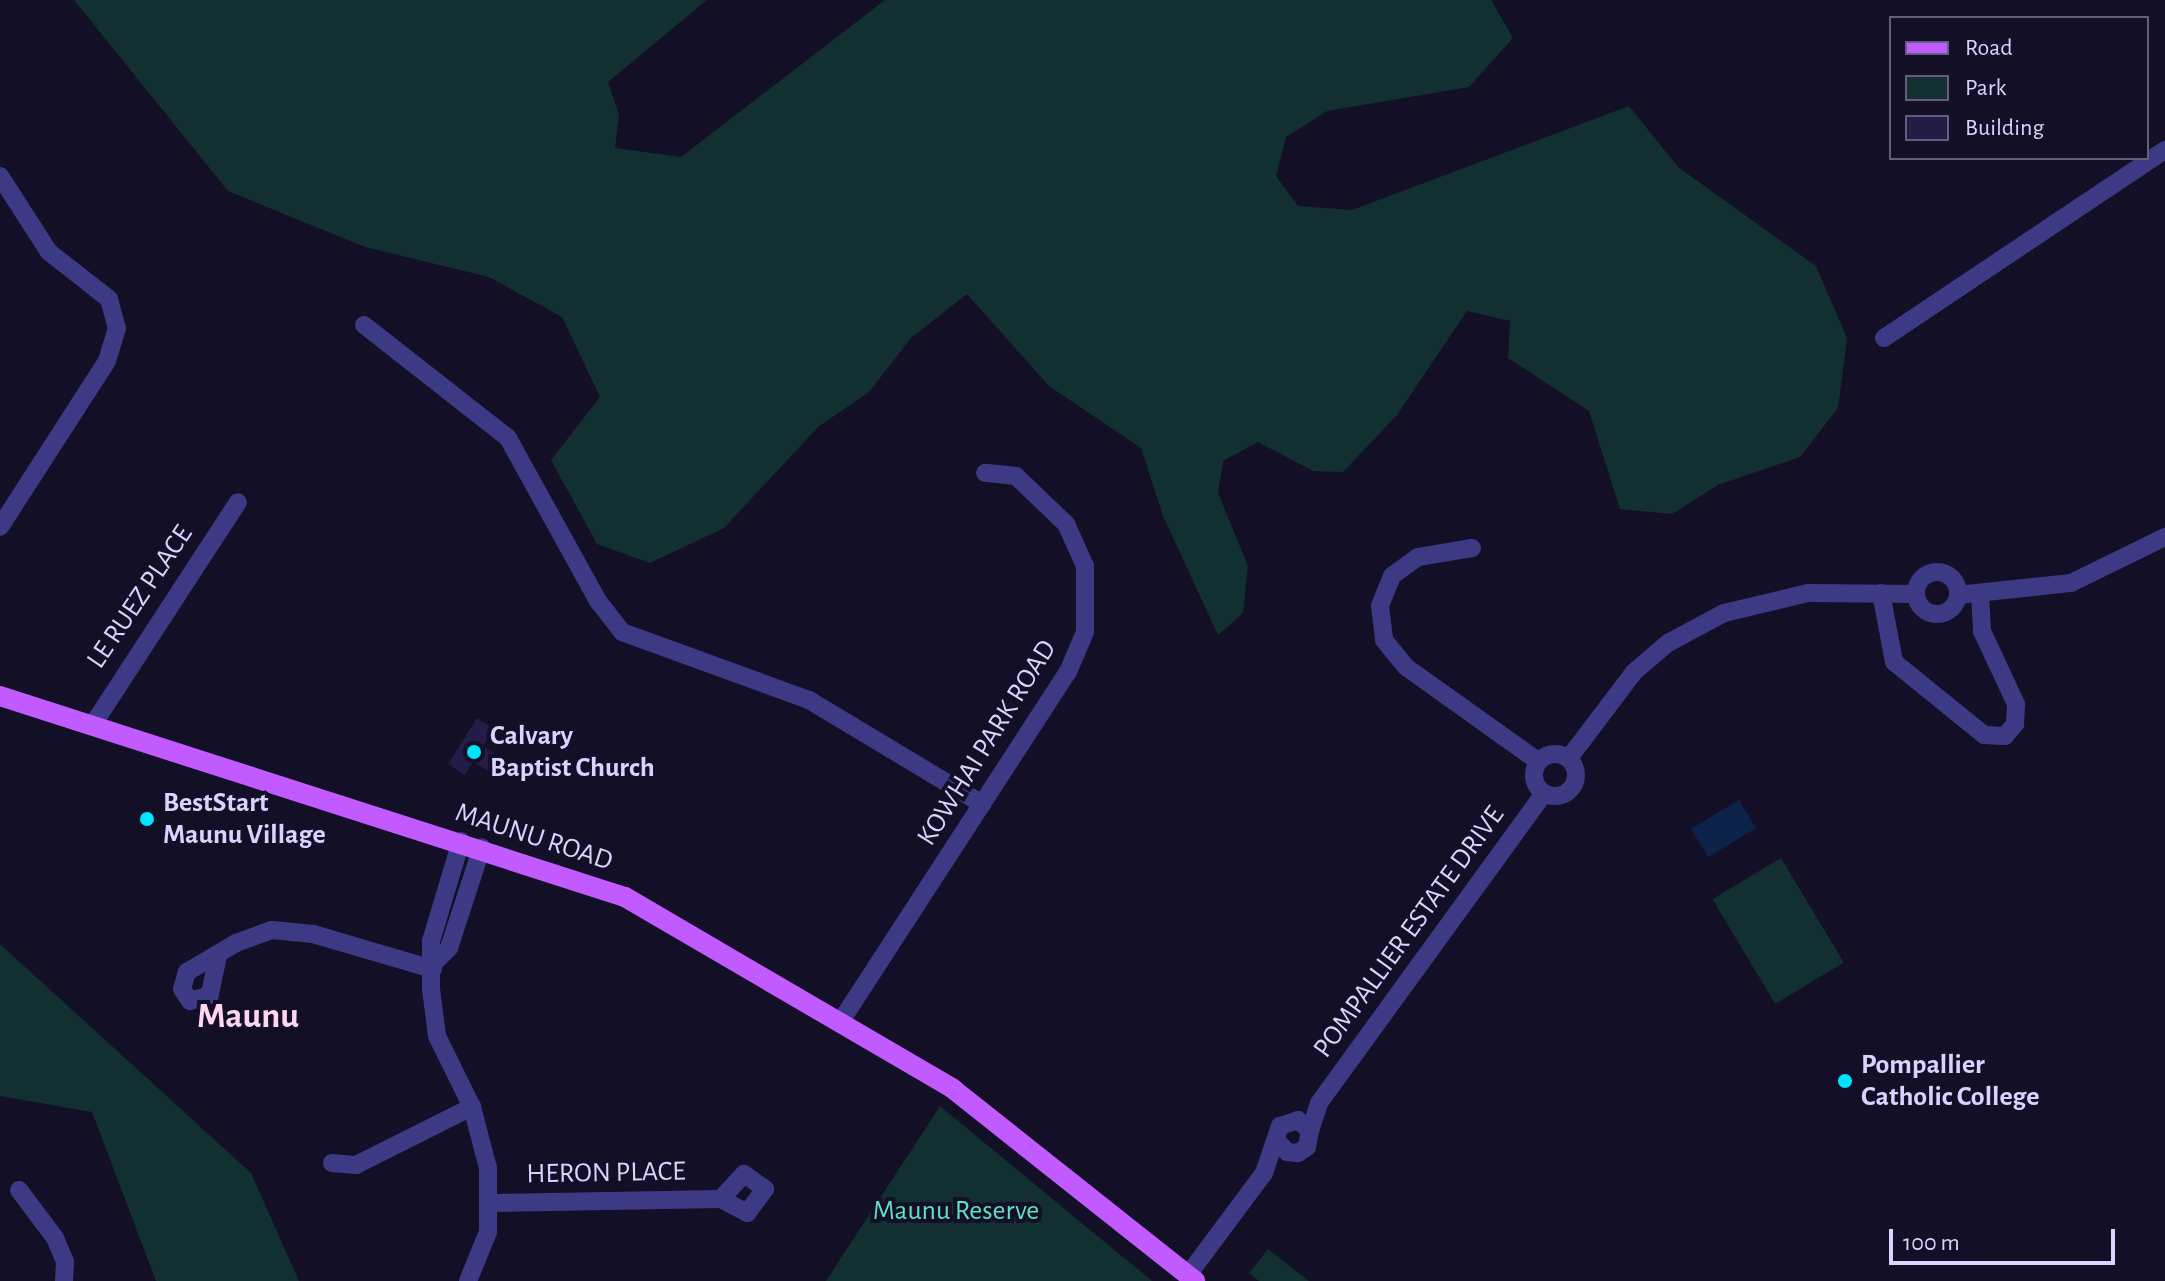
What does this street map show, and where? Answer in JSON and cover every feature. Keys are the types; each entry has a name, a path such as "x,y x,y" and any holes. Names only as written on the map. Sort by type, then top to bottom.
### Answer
{"main road":[{"name":"MAUNU ROAD","path":"0,696 482,847 625,897 841,1021 1006,1129 1191,1278"}],"street":[{"path":"1884,338 2165,150"},
{"path":"0,176 49,252 109,299 117,328 107,361 0,527"},
{"path":"364,325 493,421 522,462 608,618 622,632 809,700 982,804"},
{"name":"KOWHAI PARK ROAD","path":"841,1021 1079,653 1090,611 1085,566 1066,524 1016,476 985,473"},
{"name":"LE RUEZ PLACE","path":"92,726 238,502"},
{"path":"1958,595 2071,583 2165,537"},
{"path":"1472,548 1418,557 1392,576 1380,606 1384,640 1406,667 1538,761 1556,753 1569,758"},
{"path":"1935,572 1952,578 1958,595 1949,611 1937,614 1920,606 1916,594 1924,577 1935,572"},
{"path":"1881,593 1894,662 1984,735 2005,736 2015,724 2016,704 1982,631 1980,595"},
{"name":"POMPALLIER ESTATE DRIVE","path":"1538,761 1535,782 1544,793 1558,796 1575,784 1569,758 1634,672 1686,632 1765,600 1916,594"},
{"name":"POMPALLIER ESTATE DRIVE","path":"1310,1131 1319,1103 1544,793"},
{"path":"461,841 431,941 437,1036 472,1107 492,1203 468,1281"},
{"path":"434,965 449,948 482,847"},
{"path":"218,956 252,936 290,929 434,965"},
{"name":"POMPALLIER ESTATE DRIVE","path":"1293,1119 1319,1103"},
{"path":"332,1163 356,1165 472,1107"},
{"path":"1191,1278 1264,1173 1280,1126 1293,1119 1310,1131 1307,1147 1264,1173"},
{"path":"1277,1141 1293,1153"},
{"path":"19,1190 55,1238 65,1262 64,1281"},
{"name":"HERON PLACE","path":"492,1203 721,1199"}],"green space":[{"path":"74,0 707,0 608,82 619,115 615,148 681,157 885,0 1491,0 1513,38 1469,87 1327,111 1286,137 1276,176 1298,206 1352,210 1629,106 1678,167 1816,266 1847,338 1838,408 1800,457 1718,485 1672,514 1620,509 1589,411 1508,358 1510,321 1467,311 1397,415 1343,472 1313,471 1258,442 1223,461 1218,493 1248,566 1243,613 1218,635 1163,516 1141,448 1049,386 967,294 911,338 869,392 818,427 724,528 650,563 597,544 551,460 600,397 562,317 489,277 365,247 228,191"},
{"path":"1781,858 1844,963 1775,1004 1712,899"},
{"path":"0,944 251,1173 299,1281 156,1281 92,1112 0,1096"},
{"name":"Maunu Reserve","path":"940,1106 1152,1281 826,1281"},
{"path":"1268,1249 1309,1281 1259,1281 1249,1273"}],"water":[{"path":"1739,800 1756,828 1708,857 1691,829"}],"building":[{"name":"Calvary Baptist Church","path":"477,718 494,729 483,746 500,757 490,772 473,762 465,775 448,764"}],"place":[{"name":"Calvary Baptist Church","path":"474,752"},
{"name":"BestStart Maunu Village","path":"147,819"},
{"name":"Pompallier Catholic College","path":"1845,1081"}],"district":[{"name":"Maunu","path":"248,1017"}]}
